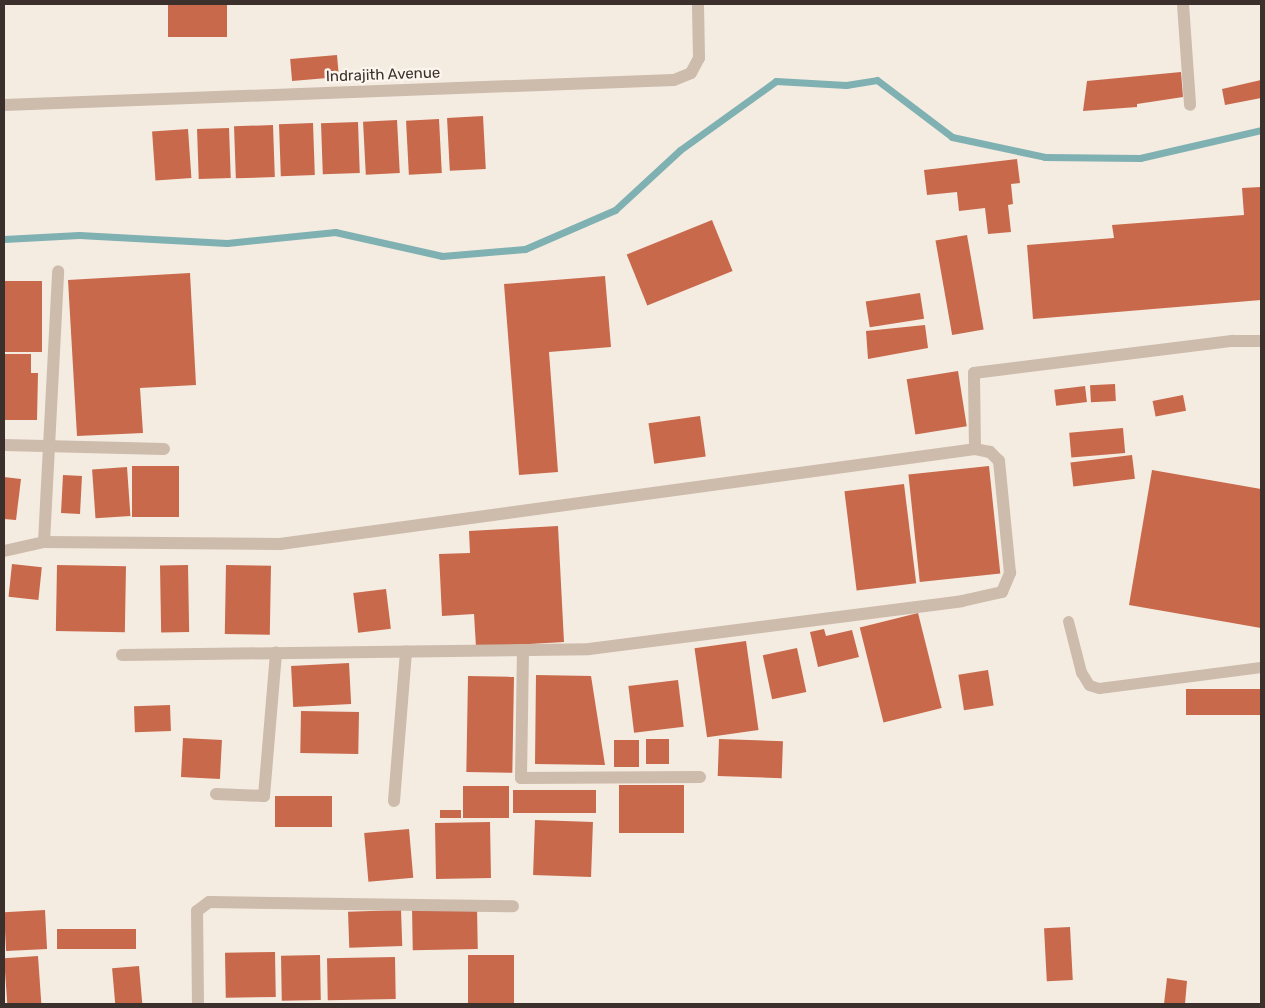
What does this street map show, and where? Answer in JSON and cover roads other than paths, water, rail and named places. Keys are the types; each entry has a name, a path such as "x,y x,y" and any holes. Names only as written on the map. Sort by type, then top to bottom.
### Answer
{"street":[{"name":"Indrajith Avenue","path":"4,105 674,80 691,73 699,58 698,4"},
{"path":"1183,4 1190,105"},
{"path":"44,542 46,446 58,271"},
{"path":"975,449 974,373 1232,341 1261,341"},
{"path":"4,444 164,448"},
{"path":"4,551 44,542 280,544 975,449 990,452 999,461 1010,573 1002,592 962,602 589,649 122,655"},
{"path":"523,650 522,778 700,777"},
{"path":"394,801 406,651"},
{"path":"216,794 264,796 276,653"},
{"path":"198,1004 198,911 210,902 513,906"}],"lane":[{"path":"1068,621 1081,672 1089,685 1098,688 1261,667"}],"waterway":[{"path":"4,239 79,235 227,243 335,232 442,256 525,249 615,210 680,150 776,81 846,85 877,80 952,137 1045,157 1140,158 1261,130"}]}
